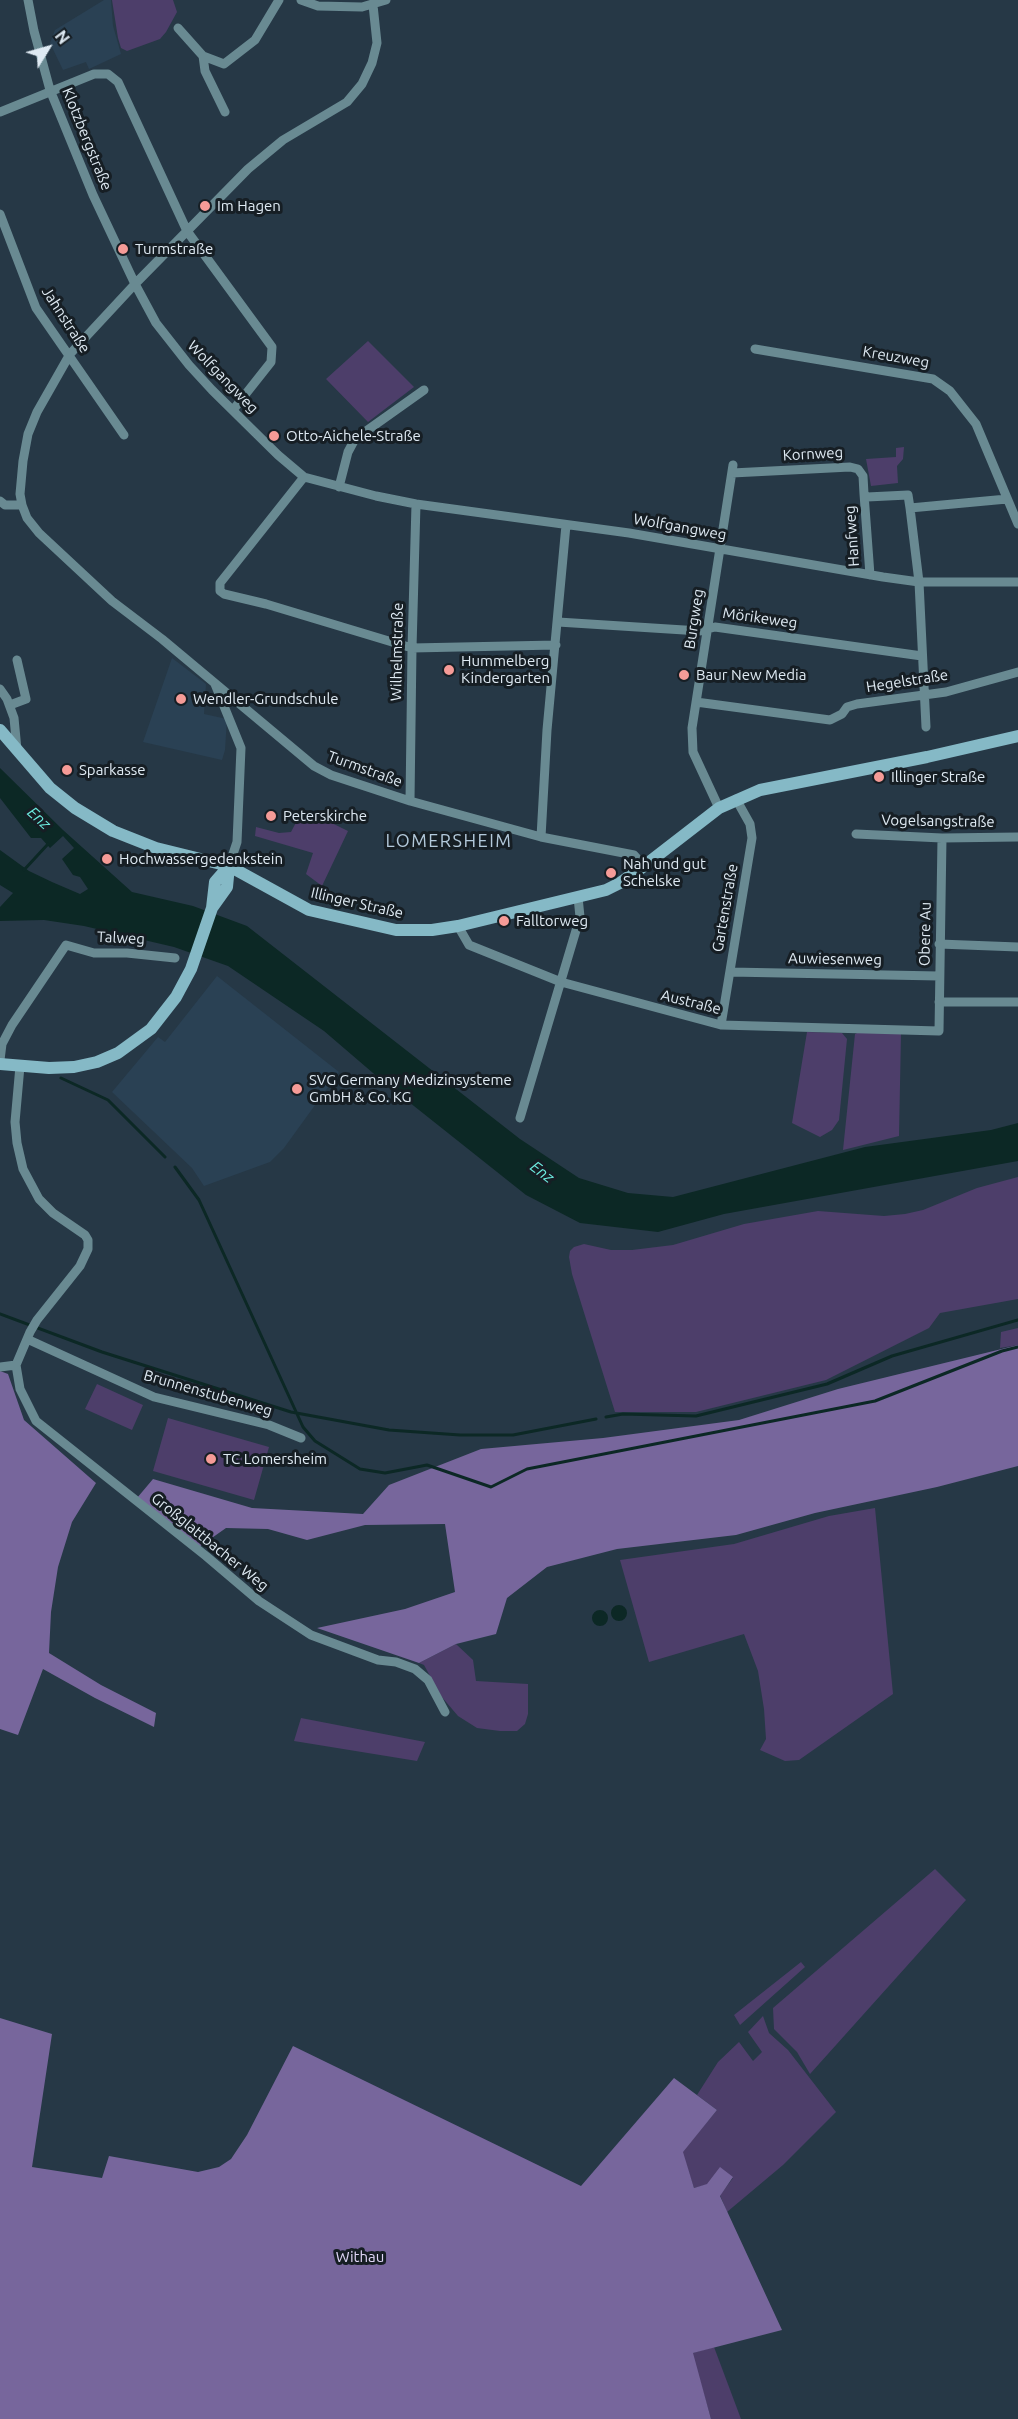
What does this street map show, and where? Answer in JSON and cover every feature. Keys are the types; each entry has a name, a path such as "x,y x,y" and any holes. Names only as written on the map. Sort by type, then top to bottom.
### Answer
{"street":[{"name":"Klotzbergstraße","path":"28,0 50,90 93,195 135,284"},
{"path":"178,28 203,56 224,64 240,54 255,40 279,0"},
{"path":"301,0 318,6 373,5 386,0"},
{"name":"Turmstraße","path":"373,5 376,43 372,63 362,84 347,102 291,134 268,152 135,284 70,354 37,412 28,434 20,494 22,505 27,518 39,533 94,585 314,765 331,775 410,801 541,837 634,855 644,866"},
{"path":"203,56 206,71 225,112"},
{"path":"0,112 94,74 108,74 118,82 187,231 272,347 271,362 233,410"},
{"name":"Jahnstraße","path":"0,214 36,308 124,435"},
{"name":"Wolfgangweg","path":"135,284 170,343 196,374 278,455 304,477 417,504 629,533 870,575 919,582 1018,582"},
{"name":"Kreuzweg","path":"754,349 933,379 951,391 976,424 1018,524"},
{"path":"339,487 348,452 355,440 424,390"},
{"name":"Kornweg","path":"733,469 850,467 858,469 863,476 864,494"},
{"name":"Burgweg","path":"719,808 693,752 692,728 733,469"},
{"path":"304,477 220,583 220,591 224,594 266,604 412,648 556,645"},
{"path":"864,494 867,496 908,495 919,582 926,727"},
{"name":"Hanfweg","path":"864,494 870,575"},
{"path":"910,508 1007,499"},
{"path":"0,501 5,505 22,505"},
{"name":"Wilhelmstraße","path":"410,801 417,504"},
{"path":"541,837 547,730 566,525"},
{"name":"Mörikeweg","path":"558,622 700,631 715,627 922,656"},
{"path":"10,705 26,699 17,660"},
{"name":"Hegelstraße","path":"696,702 830,720 842,714 847,707 924,696 1018,672"},
{"path":"0,1062 20,1066 74,1067 97,1062 118,1053 151,1029 165,1013 191,969 217,894 215,882 229,866 234,854 237,835 242,748 215,682"},
{"path":"0,689 10,705 17,738 17,750"},
{"name":"Illinger Straße","path":"0,730 50,788 98,822 133,840 229,866 309,910 396,930 432,930 458,926 578,897 613,886 644,866 719,808 769,789 1018,736"},
{"name":"Gartenstraße","path":"721,1025 752,838 750,824 736,800"},
{"name":"Vogelsangstraße","path":"856,834 942,838 1018,837"},
{"name":"Obere Au","path":"939,1031 942,838"},
{"path":"520,1118 580,917 578,897"},
{"name":"Austraße","path":"458,926 460,933 470,945 561,982 721,1025 939,1031"},
{"path":"939,944 1018,948"},
{"name":"Talweg","path":"0,1062 2,1044 12,1024 66,945 94,953 127,952 176,958"},
{"name":"Auwiesenweg","path":"730,972 939,976"},
{"path":"939,1002 1018,1002"},
{"path":"0,1367 16,1365 38,1320 80,1266 88,1249 88,1240 85,1235 53,1213 39,1199 23,1169 15,1122 20,1066"},
{"name":"Brunnenstubenweg","path":"29,1335 42,1347 154,1396 269,1425 301,1438"},
{"name":"Großglattbacher Weg","path":"16,1365 20,1389 36,1421 259,1601 311,1635 378,1660 396,1662 415,1669 428,1680 445,1712"}],"shaded area":[{"path":"104,0 111,0 113,26 121,54 89,69 86,62 63,70 50,43 55,30"},
{"path":"112,0 173,0 177,12 160,39 127,51 121,48 118,38"},
{"path":"368,341 414,387 368,422 326,379"},
{"path":"904,447 903,459 897,466 898,483 871,486 866,459 896,457 896,448"},
{"name":"Wendler-Grundschule","path":"172,658 206,684 204,714 227,719 222,760 143,742"},
{"path":"303,809 348,831 322,886 306,874 313,853 255,836 256,827 279,833 291,832"},
{"path":"217,976 339,1072 284,1148 270,1162 204,1186 192,1168 112,1092 158,1037 165,1042"},
{"path":"807,1032 842,1033 847,1039 839,1120 832,1130 820,1137 792,1123"},
{"path":"859,1032 901,1033 899,1136 843,1150 855,1034"},
{"path":"1018,1177 1018,1299 940,1313 929,1328 826,1380 696,1412 615,1412 572,1274 569,1257 574,1247 584,1244 611,1250 632,1250 673,1245 744,1224 818,1211 884,1216 905,1214 923,1210 977,1188"},
{"path":"1018,1328 1018,1345 1000,1348 1001,1332"},
{"path":"97,1384 143,1405 132,1430 85,1409"},
{"name":"TC Lomersheim","path":"168,1418 269,1447 254,1500 153,1471"},
{"path":"875,1508 893,1694 799,1760 785,1761 760,1750 766,1739 764,1709 758,1671 744,1634 649,1662 620,1560 734,1544 829,1516"},
{"path":"456,1644 473,1660 476,1681 528,1684 528,1714 525,1724 517,1731 477,1728 458,1716 441,1696 424,1665 419,1663"},
{"path":"301,1718 425,1742 417,1761 294,1741"},
{"path":"935,1869 966,1900 810,2074 797,2052 774,2029 773,2008"},
{"path":"801,1962 805,1967 740,2025 734,2015"},
{"path":"763,2016 769,2033 788,2050 836,2112 783,2165 727,2212 720,2195 733,2178 694,2188 682,2152 717,2110 697,2095 718,2062 739,2042 753,2061 762,2052 748,2032"},
{"path":"714,2347 741,2419 711,2419 692,2353"}],"green space":[{"path":"1018,1345 1018,1466 937,1487 815,1513 736,1535 617,1549 547,1567 507,1598 496,1634 456,1644 419,1663 317,1628 405,1609 455,1592 445,1524 365,1525 307,1540 268,1529 226,1528 199,1547 137,1498 153,1479 252,1508 363,1514 389,1485 481,1449 603,1438 739,1420 838,1389"},
{"path":"0,1371 8,1374 24,1420 96,1483 72,1522 58,1567 51,1612 49,1653 101,1685 156,1713 154,1727 43,1669 18,1735 0,1729"},
{"name":"Withau","path":"0,2018 52,2034 32,2167 102,2178 109,2156 198,2172 219,2167 231,2159 247,2135 293,2046 581,2186 674,2078 717,2110 683,2152 694,2188 707,2184 720,2167 733,2177 720,2196 782,2330 693,2353 711,2419 0,2419"}],"water":[{"name":"Enz","path":"0,768 63,830 132,892 193,906 247,926 520,1139 579,1178 628,1193 673,1197 865,1147 991,1130 1018,1123 1018,1161 724,1214 658,1232 580,1223 526,1195 380,1079 324,1031 228,966 174,947 84,926 44,920 0,921 0,907 13,893 0,885 0,850 29,871 52,882 80,894 88,889 80,877 73,875 62,859 74,848 63,836 50,848 41,838 31,838 0,798"},
{"path":"619,1605 625,1607 627,1613 625,1619 619,1621 613,1619 611,1613 613,1607"},
{"path":"600,1610 606,1612 608,1618 606,1624 600,1626 594,1624 592,1618 594,1612"}],"waterway":[{"path":"24,870 48,844"},
{"path":"61,1078 108,1100 165,1157"},
{"path":"175,1167 199,1200 303,1427 315,1441 360,1469 385,1473 427,1465 491,1487 527,1469 875,1401 1002,1351 1018,1347"},
{"path":"0,1314 102,1352 291,1412 389,1430 460,1435 513,1435 596,1419"},
{"path":"606,1417 623,1414 696,1416 827,1384 892,1356 1018,1320"}],"place":[{"name":"Im Hagen","path":"205,206"},
{"name":"Turmstraße","path":"123,249"},
{"name":"Otto-Aichele-Straße","path":"274,436"},
{"name":"Hummelberg Kindergarten","path":"449,670"},
{"name":"Baur New Media","path":"684,675"},
{"name":"Wendler-Grundschule","path":"181,699"},
{"name":"Sparkasse","path":"67,770"},
{"name":"Illinger Straße","path":"879,777"},
{"name":"Peterskirche","path":"271,816"},
{"name":"Hochwassergedenkstein","path":"107,859"},
{"name":"Nah und gut Schelske","path":"611,873"},
{"name":"Falltorweg","path":"504,921"},
{"name":"SVG Germany Medizinsysteme GmbH & Co. KG","path":"297,1089"},
{"name":"TC Lomersheim","path":"211,1459"}],"district":[{"name":"LOMERSHEIM","path":"449,841"}]}
